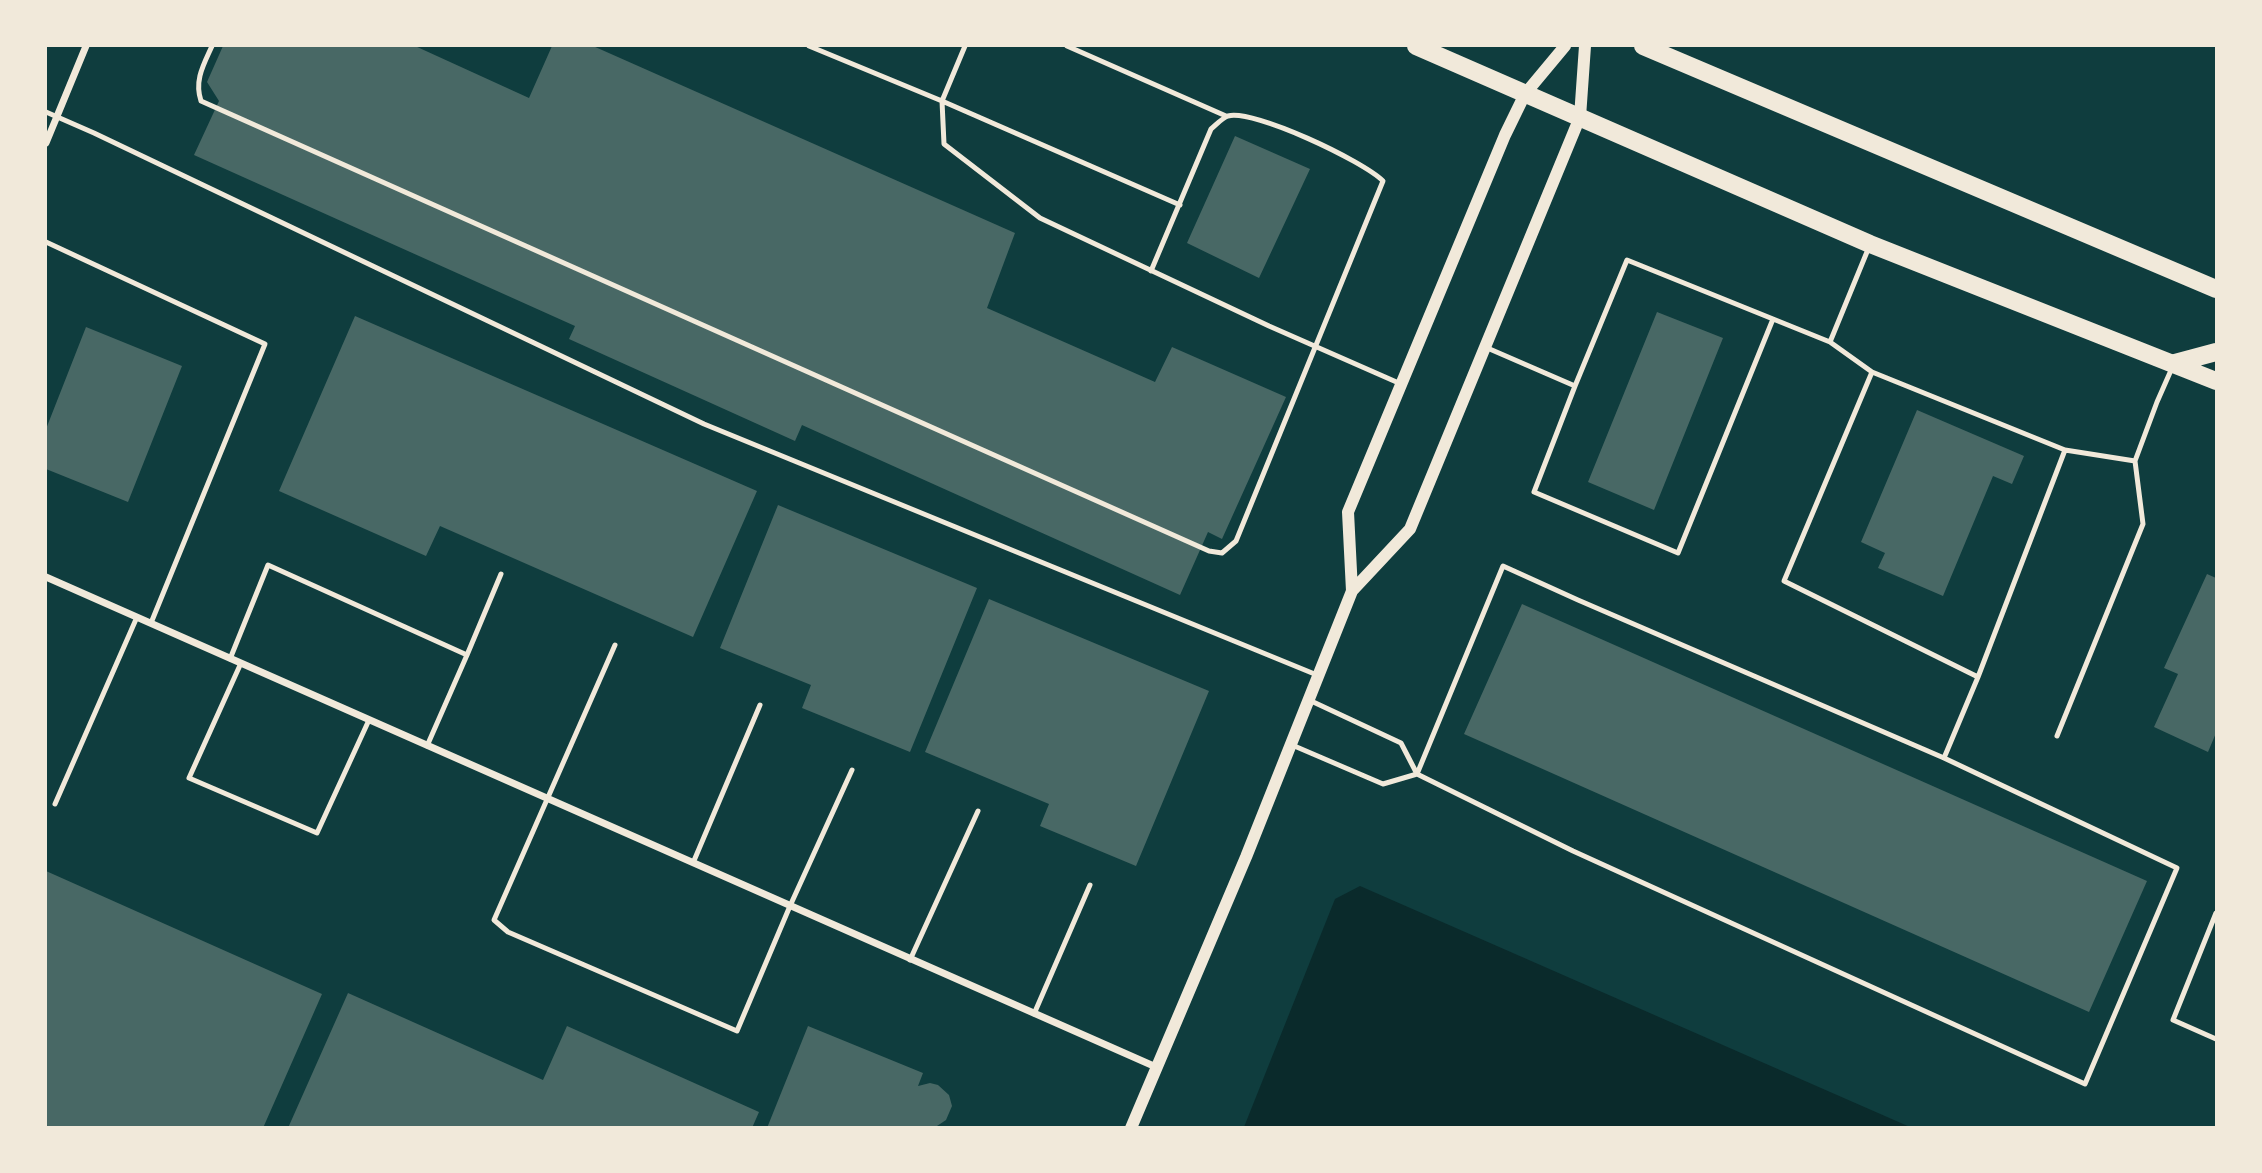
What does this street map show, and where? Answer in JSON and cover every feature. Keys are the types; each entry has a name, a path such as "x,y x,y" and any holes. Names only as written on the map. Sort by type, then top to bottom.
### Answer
{"main road":[{"path":"1416,46 1870,244 2217,381"},
{"path":"1643,46 2217,289"},
{"path":"2175,363 2217,352"}],"street":[{"path":"46,143 86,46"},
{"path":"1352,591 1349,512 1494,159 1525,94 1565,46"},
{"path":"1131,1128 1320,676 1352,591 1410,529 1580,117 1585,46"},
{"path":"46,577 1156,1067"}],"lane":[{"path":"212,46 198,76 201,101 1209,551 1222,553 1236,541 1382,181 1375,173 1275,124 1239,115 1226,116 1067,46"},
{"path":"809,46 1180,205"},
{"path":"965,46 942,102 944,144 1040,218 1401,384"},
{"path":"46,112 704,424 1320,676"},
{"path":"1152,271 1211,129 1226,116"},
{"path":"46,242 265,344 151,623"},
{"path":"1830,342 1870,244"},
{"path":"1773,319 1678,553 1534,492 1627,260 1830,342 1871,372 2065,450 2135,461"},
{"path":"1485,348 1575,387"},
{"path":"2057,736 2143,524 2135,461 2175,363"},
{"path":"1871,372 1784,581 1978,677"},
{"path":"1944,758 2065,450"},
{"path":"230,659 268,565 467,655"},
{"path":"1309,700 1401,743 1416,775 1573,851 2085,1084 2177,867 1944,758 1503,566 1416,775"},
{"path":"427,746 501,574"},
{"path":"55,804 137,617"},
{"path":"615,645 494,920 508,932 737,1031 852,770"},
{"path":"241,663 189,778 317,833 369,719"},
{"path":"693,863 760,705"},
{"path":"1291,745 1383,784 1416,775"},
{"path":"911,960 978,810"},
{"path":"1034,1014 1090,885"},
{"path":"2217,913 2173,1020 2217,1039"}],"water":[{"path":"1360,886 1910,1127 1244,1127 1335,899"}],"building":[{"path":"223,46 415,46 529,98 552,46 593,46 1015,233 987,308 1155,382 1172,347 1286,397 1222,539 1208,532 1180,595 802,425 795,441 569,339 575,326 194,155 219,101 207,82"},
{"path":"1235,136 1310,169 1259,278 1187,243"},
{"path":"1657,312 1723,338 1654,510 1588,482"},
{"path":"355,316 757,491 693,637 440,526 426,556 279,491"},
{"path":"86,327 182,366 128,502 46,469 46,429"},
{"path":"1917,410 2024,456 2012,484 1993,476 1943,596 1878,568 1885,553 1861,542"},
{"path":"778,505 977,588 910,752 802,708 811,685 720,648"},
{"path":"2207,574 2216,578 2216,733 2208,752 2154,727 2178,674 2164,668"},
{"path":"989,599 1209,691 1136,866 1040,826 1049,804 925,752"},
{"path":"1522,604 2147,881 2089,1012 1464,734"},
{"path":"46,871 322,994 263,1128 46,1128"},
{"path":"348,993 543,1080 567,1026 759,1112 752,1128 288,1128"},
{"path":"808,1026 923,1073 918,1086 930,1083 938,1085 949,1095 952,1106 946,1120 934,1128 767,1128"}]}
